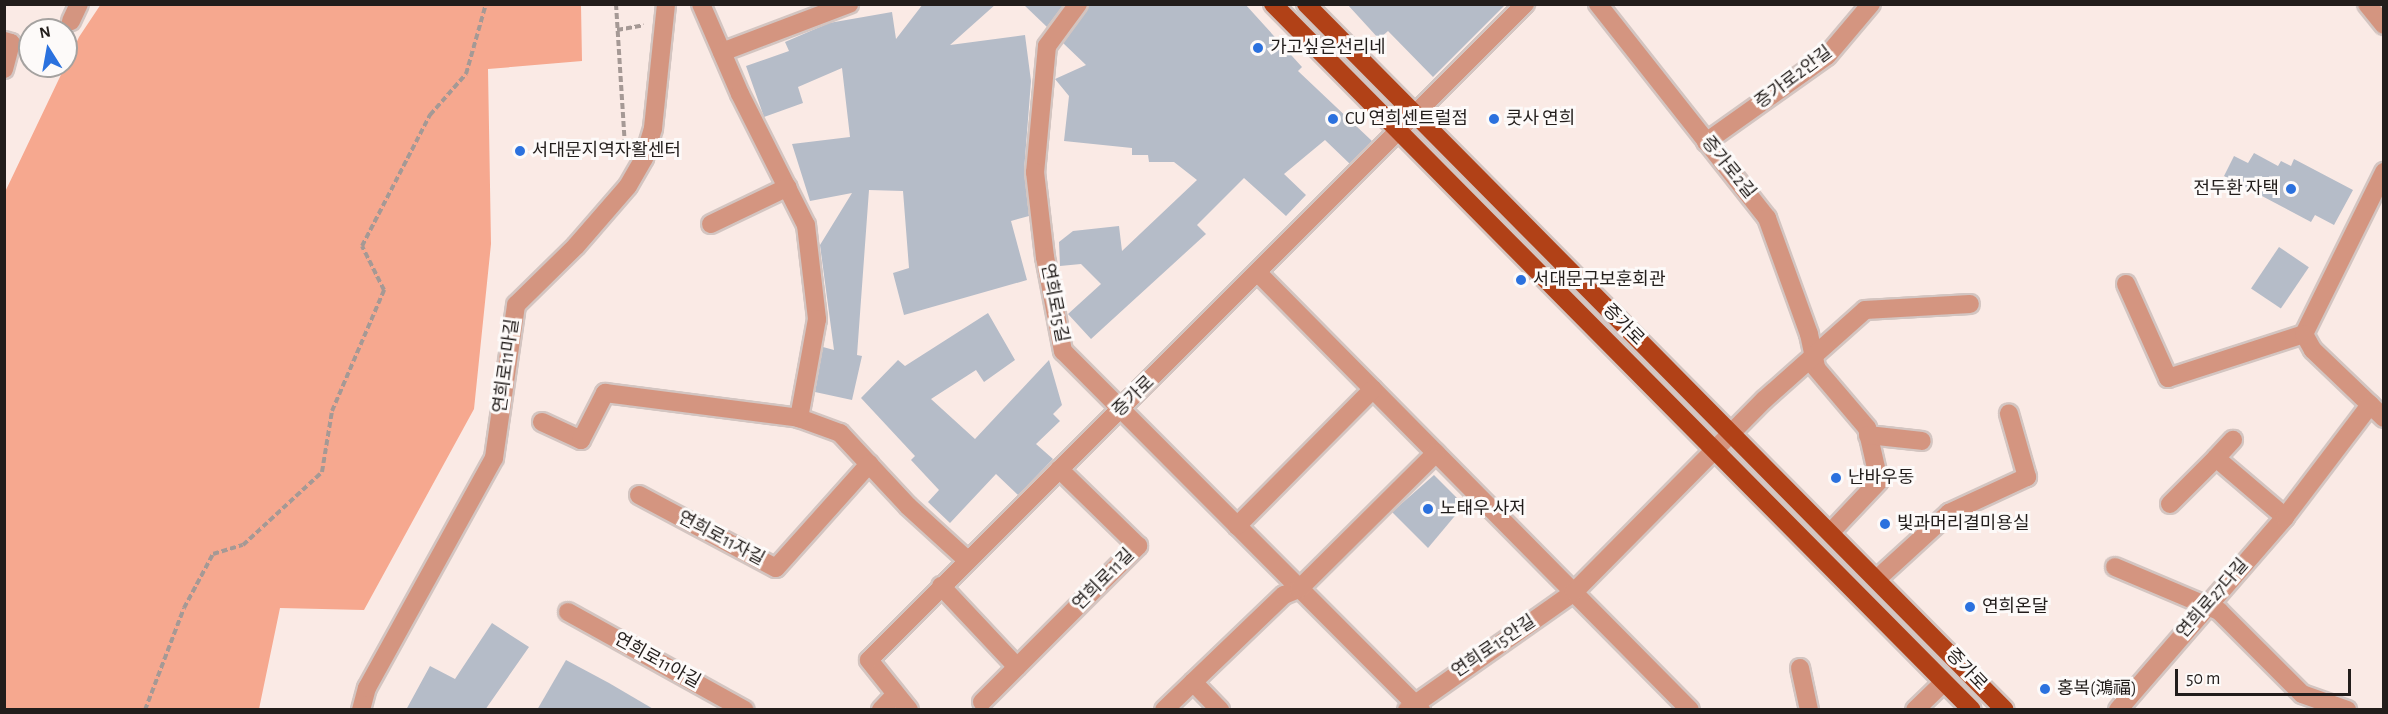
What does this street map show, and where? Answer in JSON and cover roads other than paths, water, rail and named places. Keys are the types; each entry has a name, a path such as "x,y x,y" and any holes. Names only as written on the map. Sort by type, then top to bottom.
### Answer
{"main road":[{"name":"증가로","path":"1274,4 1399,134 1717,451 1972,710"},
{"name":"증가로","path":"1306,4 1415,117 1733,434 2005,710"}],"street":[{"name":"연희로11마길","path":"362,710 367,688 494,458 516,305 576,246 628,186 645,158 653,128 662,23 666,4"},
{"path":"702,4 722,52 806,225 817,319 799,418"},
{"path":"722,52 849,4"},
{"name":"연희로15길","path":"1078,4 1047,46 1035,172 1044,257 1063,351 1414,707"},
{"name":"증가로","path":"894,696 869,660 966,559 1259,274 1399,134 1525,4"},
{"name":"증가로2길","path":"1598,4 1767,218 1809,334 1812,356"},
{"name":"증가로2안길","path":"1707,142 1827,56 1871,4"},
{"path":"2367,4 2384,25"},
{"path":"4,41 11,43 4,69"},
{"path":"2126,284 2168,378 2304,334 2384,172"},
{"path":"711,224 788,187"},
{"path":"1259,274 1690,710"},
{"path":"1574,592 1812,356 1865,310 1970,304"},
{"name":"연희로27다길","path":"2118,710 2377,412 2313,350 2304,334"},
{"path":"1812,356 1816,368 1869,435 1879,481 1830,533"},
{"path":"1237,526 1373,389"},
{"path":"542,422 581,440 605,393 799,418 840,433 966,559"},
{"path":"1877,579 1949,513 2027,477 2008,414"},
{"path":"1869,435 1923,441"},
{"path":"2170,504 2233,440"},
{"path":"1164,710 1284,595 1299,589 1436,453"},
{"path":"2216,458 2285,517"},
{"name":"연희로11자길","path":"639,495 776,568 869,464"},
{"name":"연희로11길","path":"982,702 1138,546 1059,469"},
{"path":"2115,567 2219,611 2302,694 2348,710"},
{"path":"941,586 1017,667"},
{"name":"연희로15안길","path":"1414,707 1574,592"},
{"name":"연희로11아길","path":"568,612 745,710"},
{"path":"1800,668 1809,710"},
{"path":"1193,682 1220,710"},
{"name":"증가로","path":"1916,710 1944,682"},
{"path":"881,710 894,696 909,710"}],"place":[{"name":"가고싶은선리네","path":"1258,48"},
{"name":"CU 연희센트럴점","path":"1333,119"},
{"name":"쿳사 연희","path":"1494,119"},
{"name":"서대문지역자활센터","path":"520,151"},
{"name":"전두환 자택","path":"2291,189"},
{"name":"서대문구보훈회관","path":"1521,280"},
{"name":"난바우동","path":"1836,478"},
{"name":"노태우 사저","path":"1428,509"},
{"name":"빛과머리결미용실","path":"1885,524"},
{"name":"연희온달","path":"1970,607"},
{"name":"홍복(鴻福)","path":"2045,689"}]}
